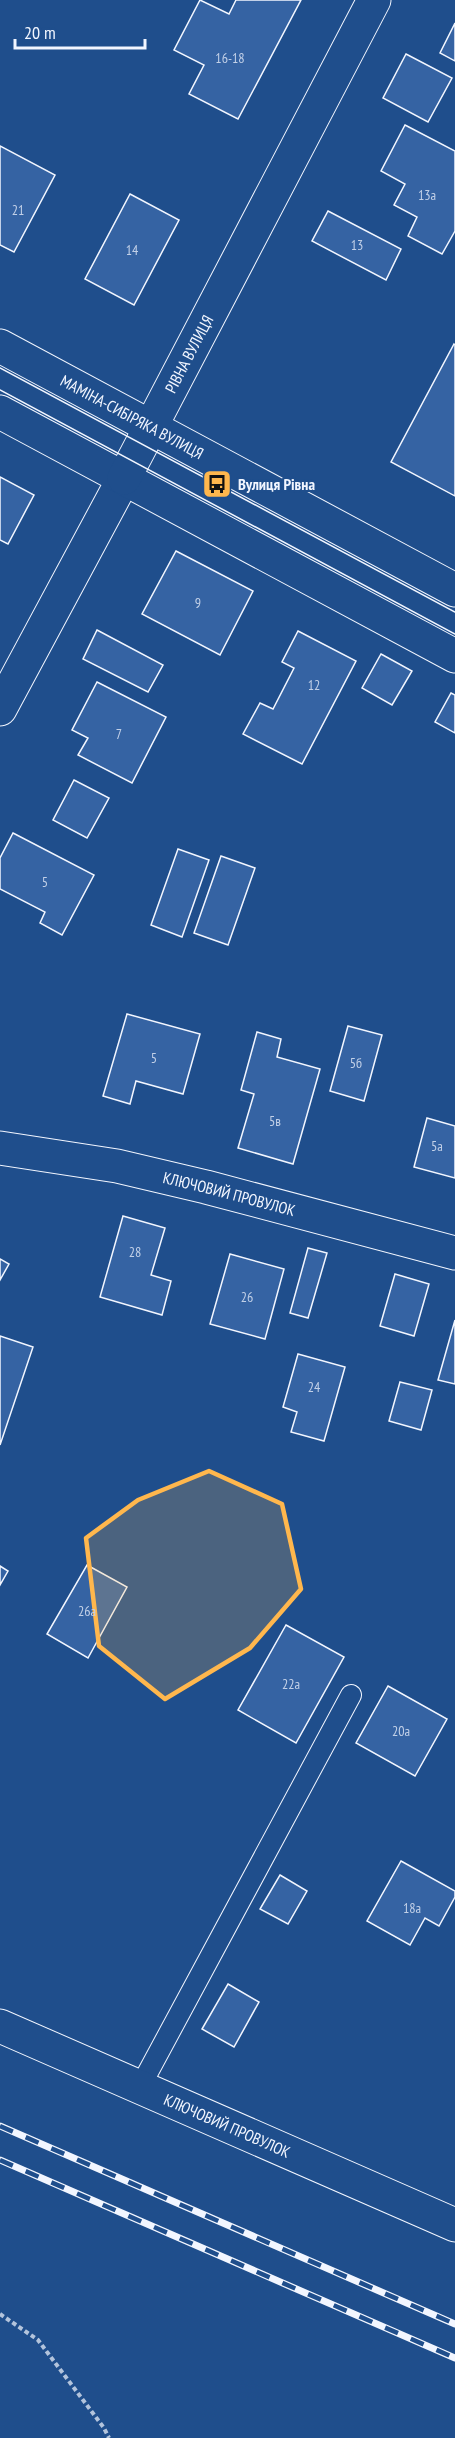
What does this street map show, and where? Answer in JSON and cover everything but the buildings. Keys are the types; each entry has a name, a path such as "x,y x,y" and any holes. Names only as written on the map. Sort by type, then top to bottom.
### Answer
{"street":[{"name":"РІВНА ВУЛИЦЯ","path":"0,709 151,427 374,0"},
{"name":"МАМІНА-СИБІРЯКА ВУЛИЦЯ","path":"0,346 455,590"},
{"path":"0,412 455,656"},
{"name":"КЛЮЧОВИЙ ПРОВУЛОК","path":"0,1148 128,1168 455,1253"},
{"name":"КЛЮЧОВИЙ ПРОВУЛОК","path":"0,2026 455,2225"}],"lane":[{"path":"140,2087 351,1695"}],"path":[{"path":"0,2314 38,2340 104,2428 109,2438"}],"highlighted area":[{"path":"209,1471 282,1504 301,1589 250,1648 165,1699 99,1646 86,1538 138,1500"}],"tram line":[{"path":"0,368 455,612"},
{"path":"0,390 455,634"}],"railway":[{"path":"0,2126 455,2324"},
{"path":"0,2160 455,2358"}],"place":[{"name":"Вулиця Рівна","path":"217,484"}]}
